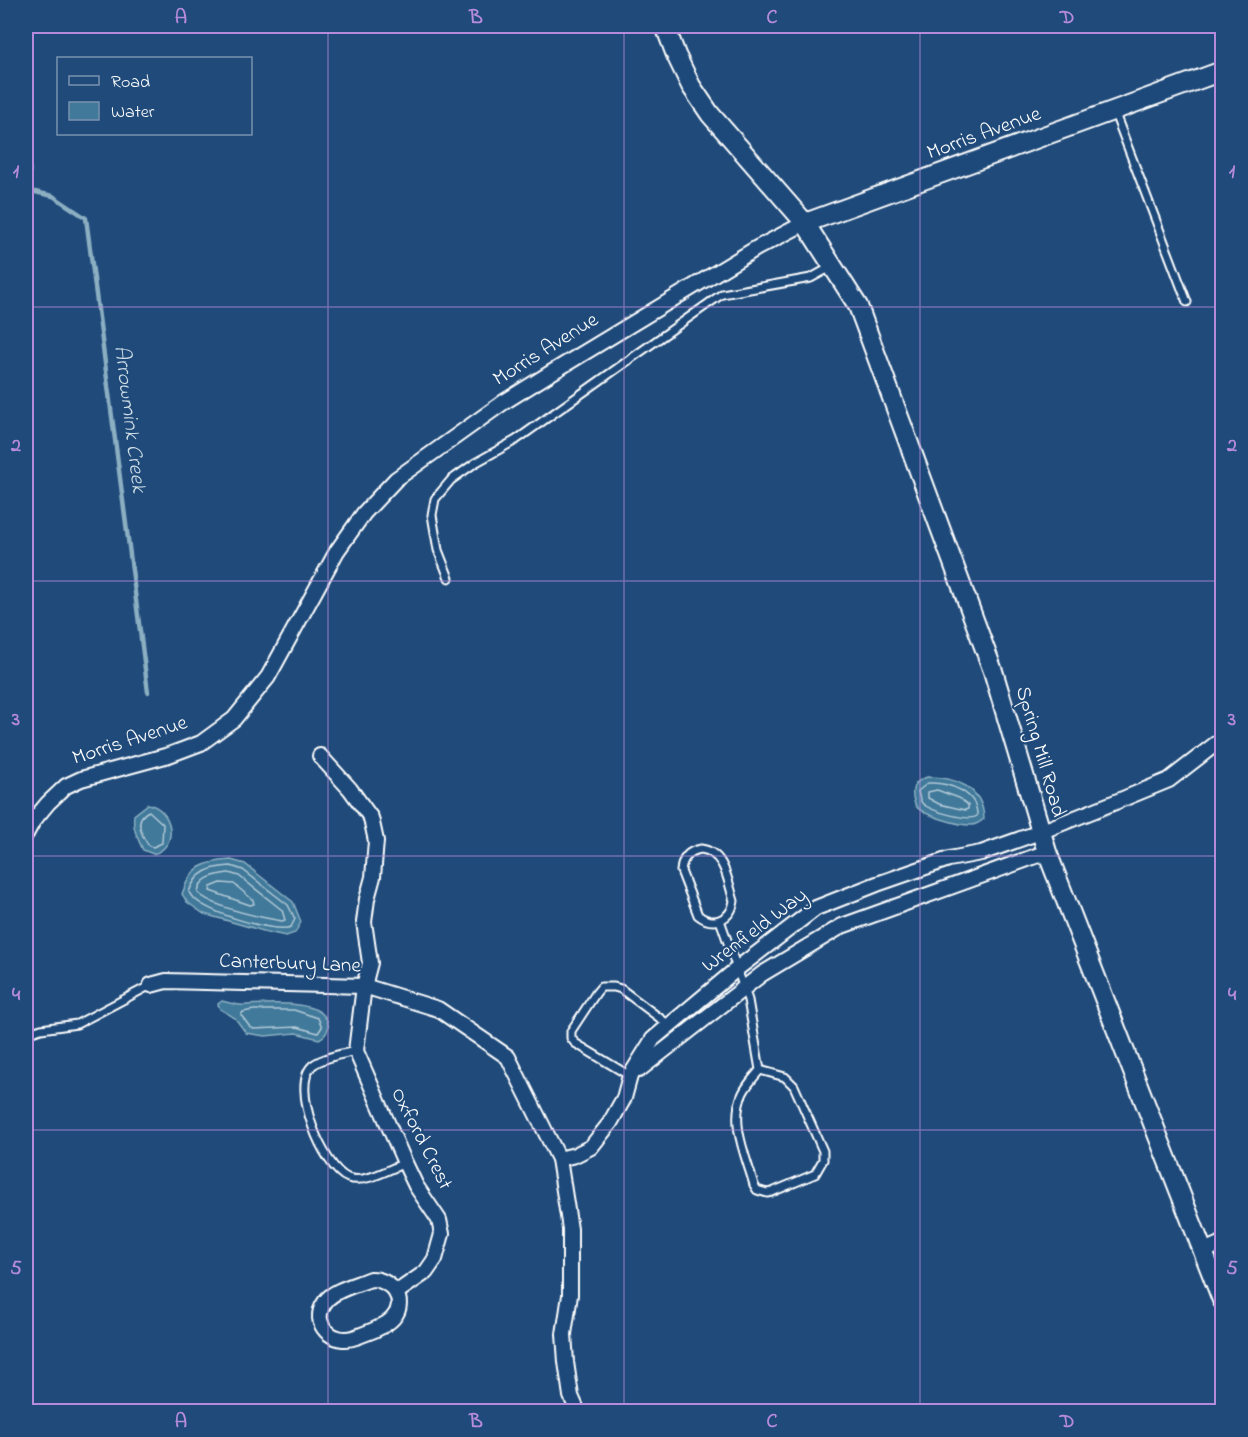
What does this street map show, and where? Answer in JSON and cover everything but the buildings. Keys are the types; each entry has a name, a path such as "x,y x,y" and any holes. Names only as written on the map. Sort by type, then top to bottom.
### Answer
{"main road":[{"name":"Spring Mill Road","path":"665,26 686,75 710,114 805,223 858,306 993,671 1047,852 1222,1300"},
{"name":"Morris Avenue","path":"805,223 1222,71"}],"street":[{"name":"Morris Avenue","path":"26,834 33,821 48,803 66,786 81,779 169,755 201,743 234,719 268,677 338,551 364,513 396,479 549,374 757,248 805,223"},
{"name":"Wrenfield Way","path":"559,1159 575,1155 591,1147 610,1123 624,1098 630,1076 653,1039 738,968 816,908 949,859 981,853 1040,832 1169,780 1222,739"},
{"path":"320,756 350,789 371,818 376,841 373,877 364,922 370,963 364,986 356,1051"},
{"name":"Wrenfield Way","path":"630,1076 762,974 842,926 1047,852"},
{"path":"981,853 989,873"},
{"path":"927,868 937,892"},
{"name":"Canterbury Lane","path":"151,985 166,981 364,986 438,1009 508,1057 559,1159 570,1230 570,1295 564,1334 566,1362 571,1396 578,1412"},
{"name":"Oxford Crest","path":"356,1051 405,1163 416,1186 438,1220 442,1234 435,1259 426,1272 397,1292"},
{"path":"1204,1251 1222,1243"},
{"path":"370,1279 386,1281 397,1292 399,1308 391,1321 353,1338 346,1340 331,1336 321,1323 320,1316 326,1300 332,1295 370,1279"}],"lane":[{"path":"1114,110 1187,302"},
{"path":"449,578 436,543 432,515 435,499 451,480 475,463 516,440 722,294 811,278 833,266"},
{"path":"695,850 708,850 719,857 722,863 734,901 729,914 720,920 710,922 698,915 683,878 682,865 689,854 695,850"},
{"path":"720,920 748,1000 760,1070 744,1092 738,1107 738,1133 754,1185 757,1190 767,1193 814,1174 823,1160 823,1151 794,1086 785,1077 760,1070"},
{"path":"26,1034 41,1029 77,1024 151,985"},
{"path":"630,1076 575,1043 571,1038 571,1031 596,993 601,987 621,989 669,1025"},
{"path":"356,1051 312,1065 306,1074 304,1085 310,1117 322,1151 335,1169 348,1178 361,1180 405,1163"}],"water":[{"path":"927,777 948,779 966,786 979,799 984,819 972,825 959,824 920,809 914,803 913,789 918,782"},
{"path":"148,804 163,813 170,828 167,844 162,850 153,854 143,850 134,824 134,815"},
{"path":"231,860 245,864 293,902 301,922 295,933 286,936 204,914 187,902 182,894 194,871 206,864"},
{"path":"222,1001 240,1005 293,1004 305,1006 324,1016 328,1029 319,1039 296,1033 265,1036 246,1033 235,1018 220,1009 218,1004"}],"waterway":[{"name":"Arrowmink Creek","path":"26,190 53,196 86,218 148,692"}]}
